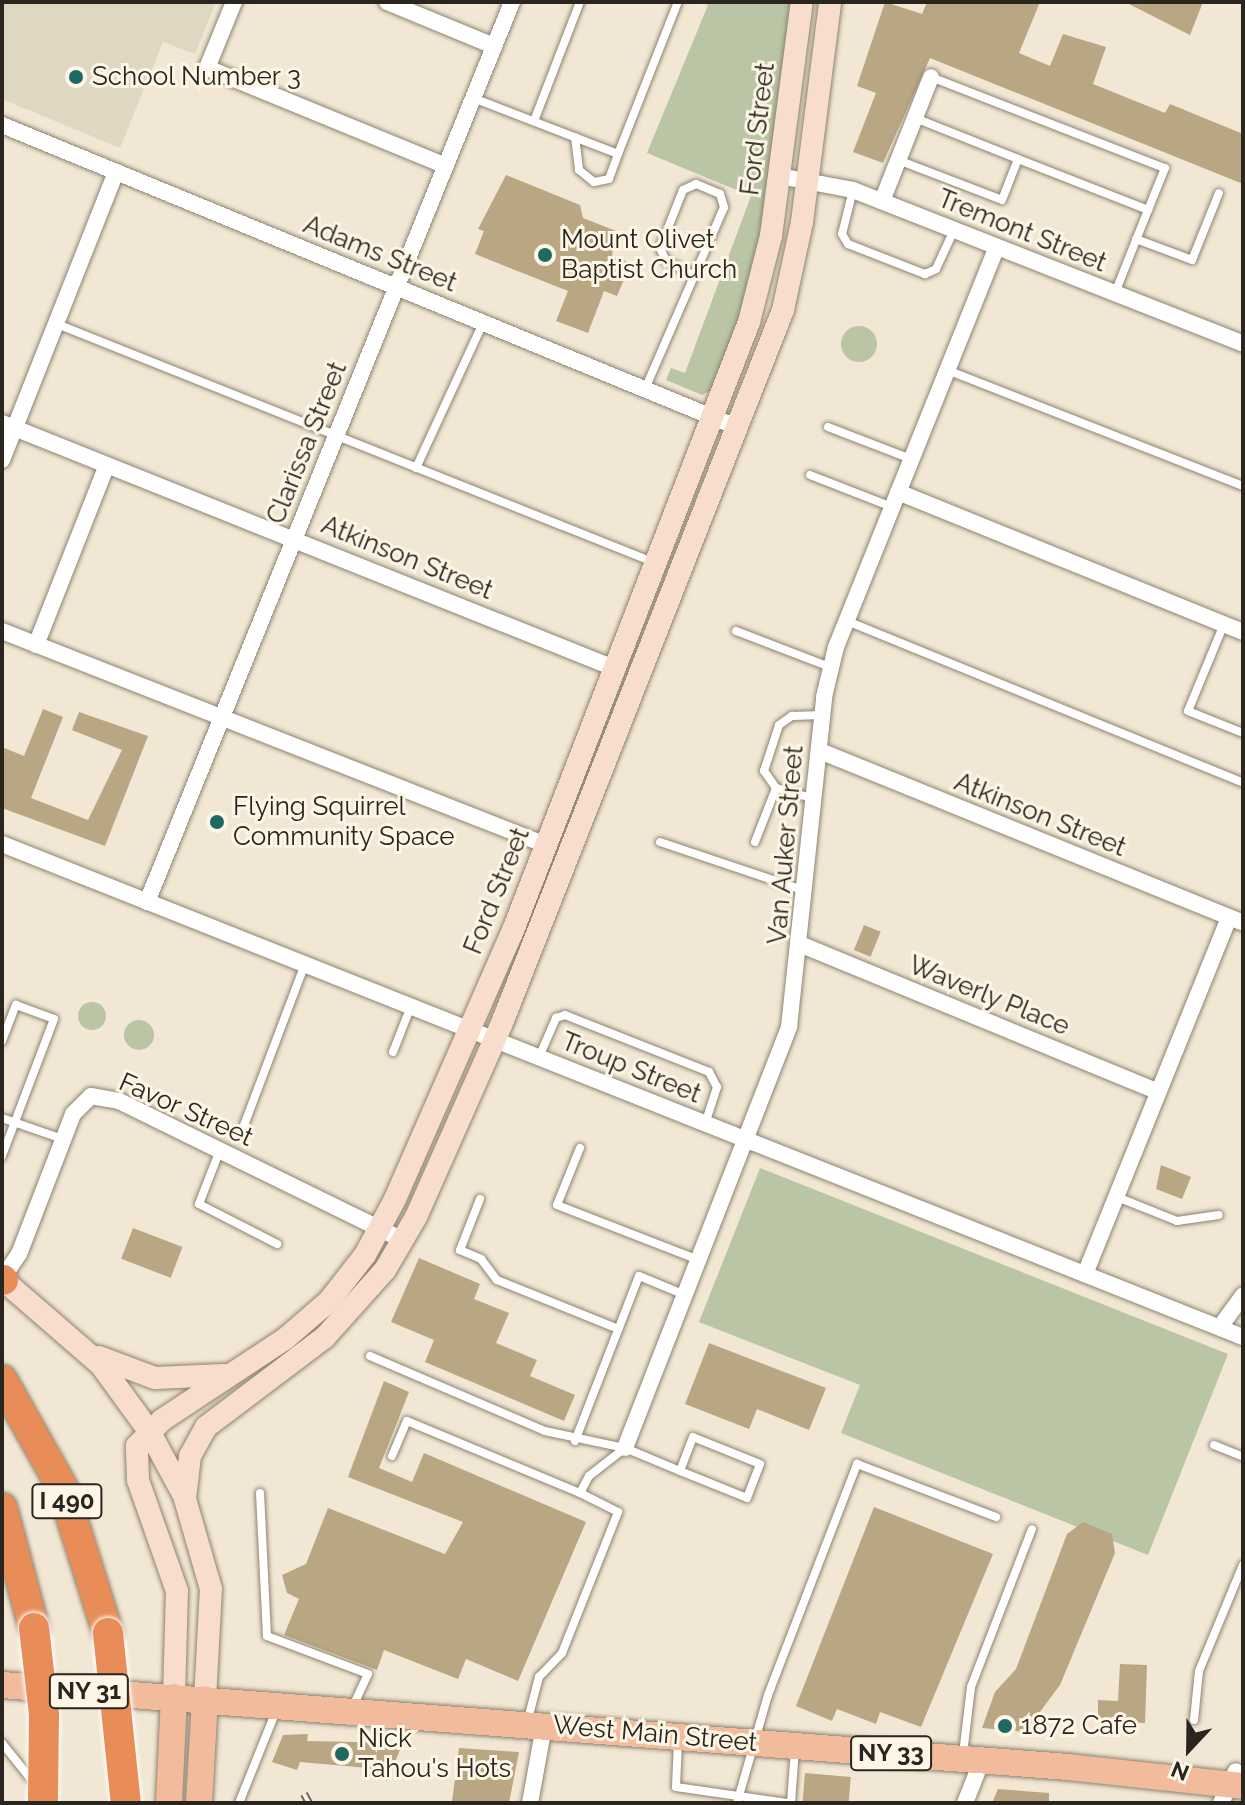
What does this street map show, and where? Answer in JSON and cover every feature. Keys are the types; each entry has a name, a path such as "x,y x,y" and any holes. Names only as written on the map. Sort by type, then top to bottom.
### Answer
{"highway":[{"name":"I 490","path":"2,1380 62,1487 108,1633 126,1803"},
{"name":"I 490","path":"2,1508 34,1628 44,1715 43,1803"},
{"path":"108,1633 109,1803"}],"main road":[{"name":"Ford Street","path":"149,1431 329,1301 380,1229 470,1030 546,845 758,294 779,176 802,2"},
{"path":"185,1499 190,1456 206,1427 346,1317 403,1240 495,1040 783,310 808,180 830,2"},
{"path":"2,1280 79,1343 109,1363 155,1378 236,1371"},
{"path":"79,1343 149,1431 185,1499 211,1589 199,1803"},
{"path":"149,1431 134,1462 177,1591 169,1803"},
{"name":"West Main Street","path":"2,1689 205,1699 972,1759 1235,1783"}],"street":[{"path":"234,2 207,68 446,166"},
{"path":"387,2 494,46"},
{"name":"Clarissa Street","path":"147,902 512,2"},
{"path":"882,201 931,77"},
{"name":"Adams Street","path":"2,125 739,428"},
{"path":"2,460 8,426 56,324 116,172"},
{"name":"Tremont Street","path":"779,176 853,190 1243,344"},
{"name":"Van Auker Street","path":"625,1448 748,1140 789,1027 802,945 822,715 830,667 996,248"},
{"name":"Atkinson Street","path":"8,426 614,668"},
{"path":"36,645 107,465"},
{"path":"895,500 1243,632"},
{"path":"2,631 546,845"},
{"name":"Atkinson Street","path":"820,751 1236,921"},
{"name":"Troup Street","path":"2,844 1243,1337"},
{"path":"1085,1274 1158,1092 1236,921"},
{"name":"Waverly Place","path":"802,945 1158,1092"},
{"name":"Favor Street","path":"2,1280 23,1245 77,1105 91,1096 106,1097 403,1240"},
{"path":"1220,1327 1243,1295"},
{"path":"530,1803 535,1725"},
{"path":"965,1803 972,1759"}],"lane":[{"path":"534,121 580,2"},
{"path":"575,137 579,170 594,182 609,179 678,2"},
{"path":"931,77 1165,168 1115,293"},
{"path":"473,98 618,154"},
{"path":"915,118 1148,210"},
{"path":"898,160 1002,200 1018,159"},
{"path":"645,389 691,274 701,265 724,207 720,194 696,184 683,190 660,248 666,261 691,274"},
{"path":"853,190 842,234 848,244 925,274 936,269 954,230"},
{"path":"1136,239 1192,260 1219,193"},
{"path":"416,468 483,323"},
{"path":"56,324 655,563"},
{"path":"947,370 1243,486"},
{"path":"828,427 911,459"},
{"path":"810,475 895,500"},
{"path":"846,621 1243,783"},
{"path":"1224,624 1188,711 1243,733"},
{"path":"736,631 830,667"},
{"path":"815,799 776,788 764,771 779,725 792,716 822,715"},
{"path":"755,842 776,788"},
{"path":"660,842 807,892"},
{"path":"243,1128 305,964"},
{"path":"2,1041 16,1005 54,1019 2,1156"},
{"path":"393,1052 411,1006"},
{"path":"539,1057 556,1018 565,1015 594,1026 717,1078 705,1123"},
{"path":"2,1118 63,1139"},
{"path":"580,1148 557,1205 700,1260"},
{"path":"220,1150 199,1204 277,1244"},
{"path":"1116,1197 1177,1221 1219,1215"},
{"path":"480,1199 460,1250 481,1259 497,1280 618,1329"},
{"path":"575,1441 639,1276 686,1295"},
{"path":"370,1356 575,1441 625,1448 680,1471 747,1498 760,1464 693,1437 680,1471"},
{"path":"392,1456 407,1421 618,1512 562,1653 539,1677 535,1725"},
{"path":"1214,1445 1243,1457"},
{"path":"580,1493 589,1476 625,1448"},
{"path":"738,1800 753,1742 857,1464 996,1517"},
{"path":"260,1493 267,1636 368,1674 351,1711"},
{"path":"972,1759 971,1687 1032,1529"},
{"path":"1194,1720 1199,1671 1243,1565"},
{"path":"239,1803 278,1705"},
{"path":"679,1736 676,1787 738,1800 789,1803 796,1745"},
{"path":"2,1743 50,1803"}],"shaded area":[{"name":"School Number 3","path":"2,2 216,2 195,54 163,42 120,148 2,99"}],"green space":[{"path":"701,2 792,2 767,201 747,300 712,390 702,395 666,380 671,368 685,373 751,196 647,153 708,5"},
{"path":"859,326 872,331 877,344 872,357 859,362 846,357 841,344 846,331"},
{"path":"92,1002 102,1006 106,1016 102,1026 92,1030 82,1026 78,1016 82,1006"},
{"path":"139,1020 150,1024 154,1035 150,1046 139,1050 128,1046 124,1035 128,1024"},
{"path":"760,1168 1228,1354 1148,1555 841,1433 860,1385 699,1322"}],"building":[{"path":"885,2 922,14 927,2 1040,2 1019,53 1050,66 1063,34 1106,47 1093,84 1165,113 1170,104 1243,134 1243,184 930,58 883,163 853,152 876,93 857,86"},
{"path":"1125,2 1203,2 1190,35"},
{"name":"Mount Olivet Baptist Church","path":"506,175 580,205 583,218 616,231 612,256 631,263 617,296 604,291 588,333 556,321 568,291 475,254 484,231 478,229"},
{"path":"43,709 63,717 31,798 88,820 122,750 72,730 79,712 148,736 105,846 2,808 2,747 24,756"},
{"path":"864,925 881,932 871,957 854,950"},
{"path":"1161,1165 1191,1177 1182,1199 1156,1189"},
{"path":"133,1228 182,1247 171,1278 121,1259"},
{"path":"419,1258 480,1284 474,1299 509,1313 496,1343 537,1360 530,1376 575,1395 564,1421 425,1362 434,1340 391,1322"},
{"path":"709,1343 826,1388 809,1430 757,1409 749,1429 685,1404"},
{"path":"384,1381 409,1392 379,1468 412,1482 424,1453 586,1522 518,1681 466,1659 458,1679 384,1650 377,1670 284,1635 299,1599 287,1593 282,1575 306,1564 328,1508 445,1554 463,1522 348,1477"},
{"path":"874,1507 993,1554 921,1727 880,1712 876,1724 837,1709 832,1721 796,1706"},
{"path":"1083,1522 1112,1534 1115,1553 1060,1685 1025,1732 982,1728 995,1692 1016,1669 1067,1534"},
{"path":"1120,1664 1147,1665 1145,1723 1098,1721 1098,1700 1118,1701"},
{"path":"308,1734 307,1741 403,1743 387,1781 368,1768 300,1762 297,1770 272,1762 283,1735"},
{"path":"459,1748 519,1752 509,1803 452,1802"},
{"path":"805,1773 851,1777 849,1803 802,1803"},
{"path":"998,1789 1049,1793 1049,1803 992,1803"}],"railway":[{"path":"304,1794 309,1803"}],"place":[{"name":"School Number 3","path":"76,77"},
{"name":"Mount Olivet Baptist Church","path":"545,255"},
{"name":"Flying Squirrel Community Space","path":"217,822"},
{"name":"1872 Cafe","path":"1005,1726"},
{"name":"Nick Tahou's Hots","path":"342,1754"}]}
